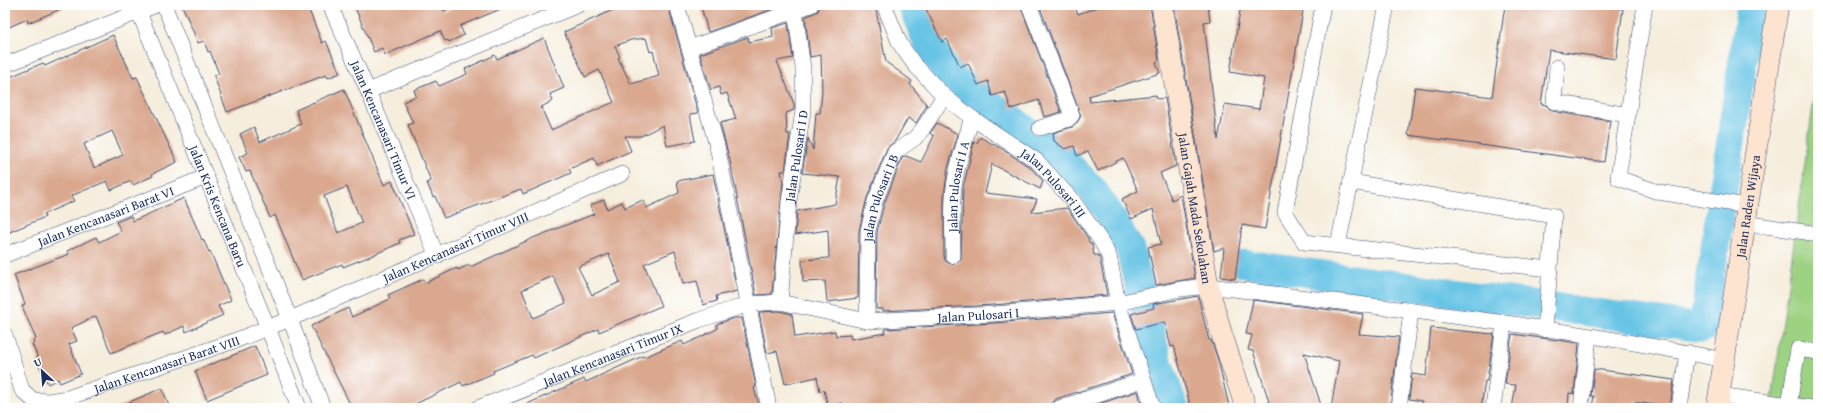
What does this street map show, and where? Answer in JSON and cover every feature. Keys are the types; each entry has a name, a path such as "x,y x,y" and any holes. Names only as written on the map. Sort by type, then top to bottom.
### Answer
{"street":[{"path":"5,65 137,9 156,5"},
{"name":"Jalan Kris Kencana Baru","path":"164,5 290,320 323,408"},
{"name":"Jalan Kencanasari Timur VI","path":"330,5 368,91 437,256"},
{"path":"368,91 578,5"},
{"path":"677,5 717,146 769,408"},
{"path":"689,48 811,5"},
{"name":"Jalan Pulosari III","path":"884,5 906,54 944,96 972,118 1037,161 1073,201 1101,241 1109,256 1118,303 1153,408"},
{"path":"1029,5 1072,115 1069,119 1040,128"},
{"name":"Jalan Gajah Mada Sekolahan","path":"1162,5 1208,286 1221,332 1246,408"},
{"path":"1323,5 1285,212 1304,242 1550,269"},
{"path":"1338,245 1387,5"},
{"path":"1645,5 1618,178 1658,192 1703,199 1818,234"},
{"name":"Jalan Raden Wijaya","path":"1718,402 1744,211 1778,5"},
{"name":"Jalan Kris Kencana Baru","path":"137,9 268,328 298,408"},
{"name":"Jalan Pulosari I D","path":"780,302 789,201 803,111 803,68 795,11"},
{"path":"1557,67 1554,102 1628,116"},
{"name":"Jalan Pulosari I B","path":"867,321 868,231 875,201 895,152 915,138 922,130 944,96"},
{"name":"Jalan Pulosari I A","path":"953,256 952,218 954,187 958,165 972,118"},
{"name":"Jalan Kencanasari Timur VIII","path":"290,320 622,174"},
{"name":"Jalan Kencanasari Barat VI","path":"5,255 206,177"},
{"path":"1351,182 1554,216 1545,330"},
{"name":"Jalan Pulosari I","path":"749,304 780,302 867,321 994,314 1118,303 1180,289 1208,286 1411,311 1589,336 1687,352 1724,360"},
{"name":"Jalan Kencanasari Timur IX","path":"478,408 699,320 749,304"},
{"path":"1399,408 1411,311"},
{"name":"Jalan Kencanasari Barat VIII","path":"5,335 22,390 33,400 49,401 67,398 290,320"},
{"path":"1493,408 1504,324"},
{"path":"1581,408 1589,336"},
{"path":"1789,405 1798,349 1818,352"},
{"path":"1678,408 1687,352"},
{"path":"1059,408 1143,380"},
{"path":"1718,402 1789,405 1812,408"}],"green space":[{"path":"1818,70 1818,408 1771,408"}],"building":[{"path":"5,5 70,5 28,23 27,19 5,29"},
{"path":"182,5 307,5 322,43 326,41 340,73 328,78 326,75 227,112 214,76 219,74 210,51 208,52 204,41 198,43"},
{"path":"354,5 441,5 444,11 457,5 510,5 460,26 464,35 449,42 448,40 445,41 440,31 385,55 382,48 374,52"},
{"path":"624,5 668,5 698,113 690,114 695,141 667,146 663,125 641,136 625,136 631,151 597,166 594,158 569,169 571,173 523,194 521,189 444,218 435,196 433,197 427,183 431,181 408,125 413,123 403,102 416,96 414,90 436,81 439,86 467,74 465,69 495,55 497,59 544,38 564,88 550,94 553,101 541,107 551,130 614,102 599,70 585,77 564,32","holes":["646,38 650,52 653,51 659,76 631,84 618,58 620,57 615,46 631,40"]},
{"path":"708,5 784,5 708,32 701,7"},
{"path":"820,5 875,5 886,62 912,81 910,84 927,105 916,123 908,118 895,141 887,148 867,198 859,231 858,298 827,302 825,281 803,282 802,260 829,258 828,230 795,235 797,211 835,204 840,177 802,173 808,138 813,150 816,113 820,113 822,91 821,55 810,57 805,17 818,11"},
{"path":"924,5 1020,5 1061,112 1044,117 1039,100 1011,109 1005,92 992,96 988,81 978,85 968,63 960,67 947,39 942,42"},
{"path":"1039,5 1074,5 1078,14 1104,5 1150,5 1159,60 1156,62 1160,73 1089,96 1090,102 1156,95 1157,99 1165,98 1176,166 1160,173 1172,200 1181,195 1195,278 1156,285 1148,247 1161,244 1153,209 1131,219 1122,199 1138,191 1123,158 1098,171 1088,151 1077,156 1074,146 1065,149 1054,141 1053,133 1072,127 1081,116"},
{"path":"1174,5 1208,5 1210,21 1204,22 1218,140 1225,104 1259,109 1264,78 1230,72 1241,5 1304,5 1265,229 1242,225 1235,279 1221,277 1224,248 1214,251"},
{"path":"1505,5 1590,5 1623,9 1616,59 1549,50 1541,104 1546,105 1552,111 1610,121 1604,162 1408,135 1415,87 1492,97"},
{"path":"788,23 793,58 777,61 794,104 794,110 786,113 787,134 790,134 785,171 781,171 783,183 772,294 756,295 730,161 720,123 736,119 727,93 721,95 719,87 711,90 700,54 748,37 749,42 773,37 772,28"},
{"path":"113,35 133,78 137,77 177,162 152,174 153,176 133,185 131,181 111,190 107,181 71,196 74,201 44,214 45,217 5,234 5,79 43,63 45,66","holes":["112,131 123,155 94,168 84,144"]},
{"path":"344,89 384,185 392,181 414,234 399,240 400,243 373,255 343,267 342,264 302,280 275,215 270,218 250,171 246,172 239,157 248,153 240,134 254,127 260,142 301,124 296,110","holes":["347,187 362,223 338,233 324,196"]},
{"path":"937,123 958,134 948,168 944,195 945,261 953,265 961,260 963,188 974,142 977,143 980,137 1031,168 1043,181 1040,189 992,164 985,193 1037,199 1032,212 1067,208 1088,238 1089,242 1092,244 1094,255 1098,255 1100,259 1107,295 993,305 883,311 883,309 876,309 877,232 884,204 902,158 906,156 921,162 934,136 930,133"},
{"path":"713,174 737,291 716,296 717,301 703,305 697,281 683,284 675,251 644,264 661,306 599,332 598,329 534,358 532,355 493,371 494,373 463,386 461,382 407,408 352,408 311,326 348,308 352,317 390,299 388,295 423,279 425,283 457,268 458,270 469,265 470,267 533,238 594,214 590,205 604,200 607,209 622,202 625,208 643,200 646,208 679,193 677,181","holes":["609,254 620,282 592,295 578,267","553,276 566,303 533,318 522,290"]},
{"path":"184,198 202,240 203,239 209,252 210,251 231,300 218,306 223,315 186,332 184,326 165,335 163,332 111,353 96,316 71,328 77,341 69,344 81,374 60,383 58,379 48,384 37,361 39,360 32,344 34,343 33,340 36,339 22,306 25,304 14,275 69,254 67,251 96,237 99,242 121,231 116,222 131,216 133,221"},
{"path":"1198,296 1209,340 1211,340 1218,360 1229,406 1220,408 1191,408 1174,346 1171,347 1165,322 1136,329 1131,314 1154,308 1153,304"},
{"path":"1253,300 1363,314 1359,334 1399,337 1390,408 1331,408 1339,361 1304,353 1322,408 1271,408 1253,351 1248,350 1252,335 1246,334"},
{"path":"779,311 792,314 795,337 835,331 836,336 850,335 851,339 885,333 885,329 994,323 1112,313 1132,374 1056,399 1050,406 1041,408 843,408 842,403 828,406 824,390 820,391 817,377 785,384 777,351 767,353 759,312"},
{"path":"734,318 742,318 756,387 754,388 760,408 518,408 584,379 586,382 643,356 644,357 682,341 684,345 717,329 717,324"},
{"path":"1431,328 1494,334 1487,381 1485,381 1481,408 1421,408 1422,401 1409,399 1412,374 1426,376"},
{"path":"1512,334 1579,343 1574,394 1569,393 1568,408 1512,408 1516,385 1505,384"},
{"path":"255,346 267,375 207,400 195,371"},
{"path":"1594,369 1674,380 1670,407 1634,402 1633,408 1592,408 1594,396 1591,396"},
{"path":"162,388 170,408 116,408"},
{"path":"1138,391 1142,408 1087,408"}],"waterway":[{"path":"912,5 927,41 945,70 974,94 1005,114 1061,157 1093,190 1110,215 1130,249 1157,359 1174,408"},
{"path":"1245,264 1703,328 1751,5"}]}
